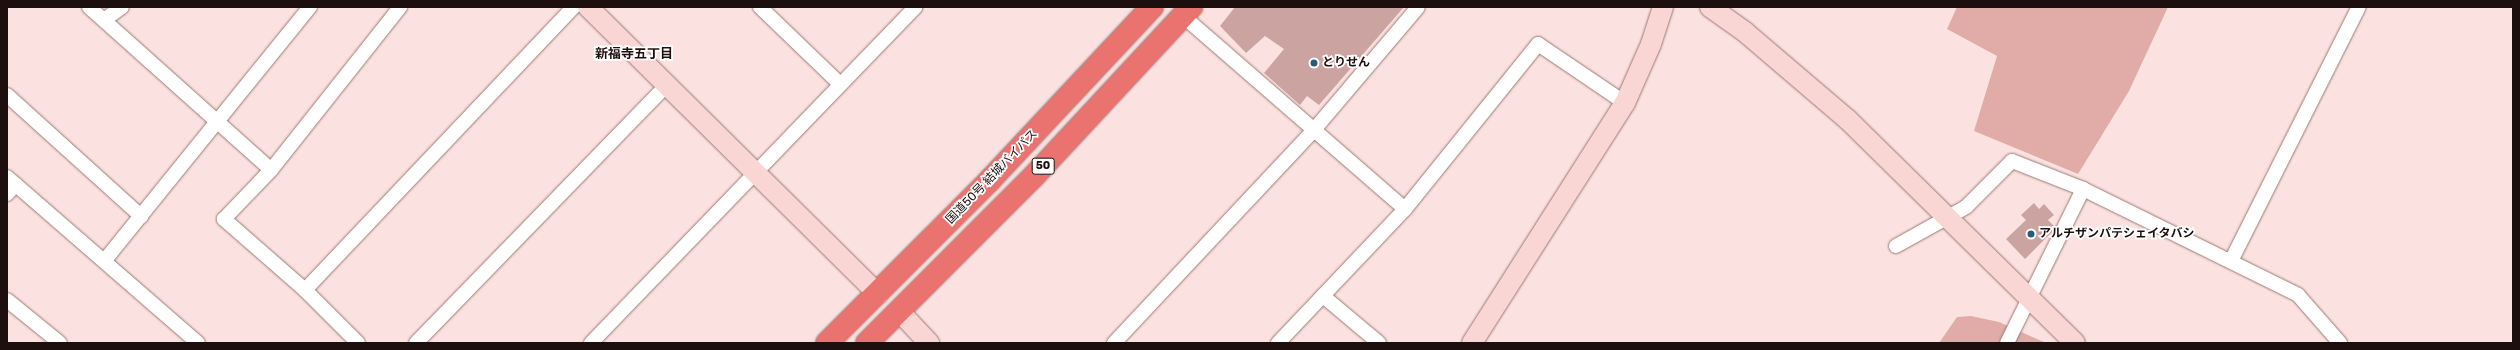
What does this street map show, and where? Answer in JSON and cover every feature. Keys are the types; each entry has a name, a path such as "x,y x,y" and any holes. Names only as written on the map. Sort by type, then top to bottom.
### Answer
{"highway":[{"name":"国道50号 結城バイパス","path":"828,343 990,180 1152,7"},
{"name":"50","path":"868,343 1034,176 1187,11"}],"street":[{"path":"89,7 271,170"},
{"path":"104,20 122,7"},
{"path":"105,260 216,121 310,7"},
{"path":"358,343 305,290 224,219 271,170 400,7"},
{"path":"305,290 574,7"},
{"path":"588,7 758,173 878,294"},
{"path":"760,7 840,84"},
{"path":"591,343 758,173 840,84 915,7"},
{"path":"1114,343 1313,131 1418,7"},
{"path":"1472,343 1624,103 1651,44 1663,7"},
{"path":"1710,7 1808,84 1948,216 2075,343"},
{"path":"2231,261 2359,7"},
{"path":"1187,11 1313,131 1406,209"},
{"path":"1278,343 1406,209 1538,44 1624,103"},
{"path":"416,343 668,84"},
{"path":"7,95 141,216"},
{"path":"1896,246 1966,207 2012,160 2083,189 2298,295 2340,343"},
{"path":"10,185 105,260 198,343"},
{"path":"2007,343 2083,189"},
{"path":"1323,296 1379,343"},
{"path":"7,300 60,343"},
{"path":"899,312 929,343"}],"shaded area":[{"path":"1957,7 2168,7 2129,91 2078,174 1974,131 1997,56 1947,29"},
{"path":"1971,316 1999,322 2046,343 1939,343 1957,317"}],"building":[{"name":"とりせん","path":"1235,7 1404,7 1319,105 1307,96 1300,105 1264,73 1284,49 1265,36 1246,53 1220,26"},
{"name":"アルチザンパテシェイタバシ","path":"2034,203 2039,209 2044,204 2054,215 2048,220 2056,228 2025,259 2006,239 2026,220 2021,215"}],"place":[{"name":"とりせん","path":"1314,63"},
{"name":"アルチザンパテシェイタバシ","path":"2031,234"}],"district":[{"name":"新福寺五丁目","path":"634,54"}]}
